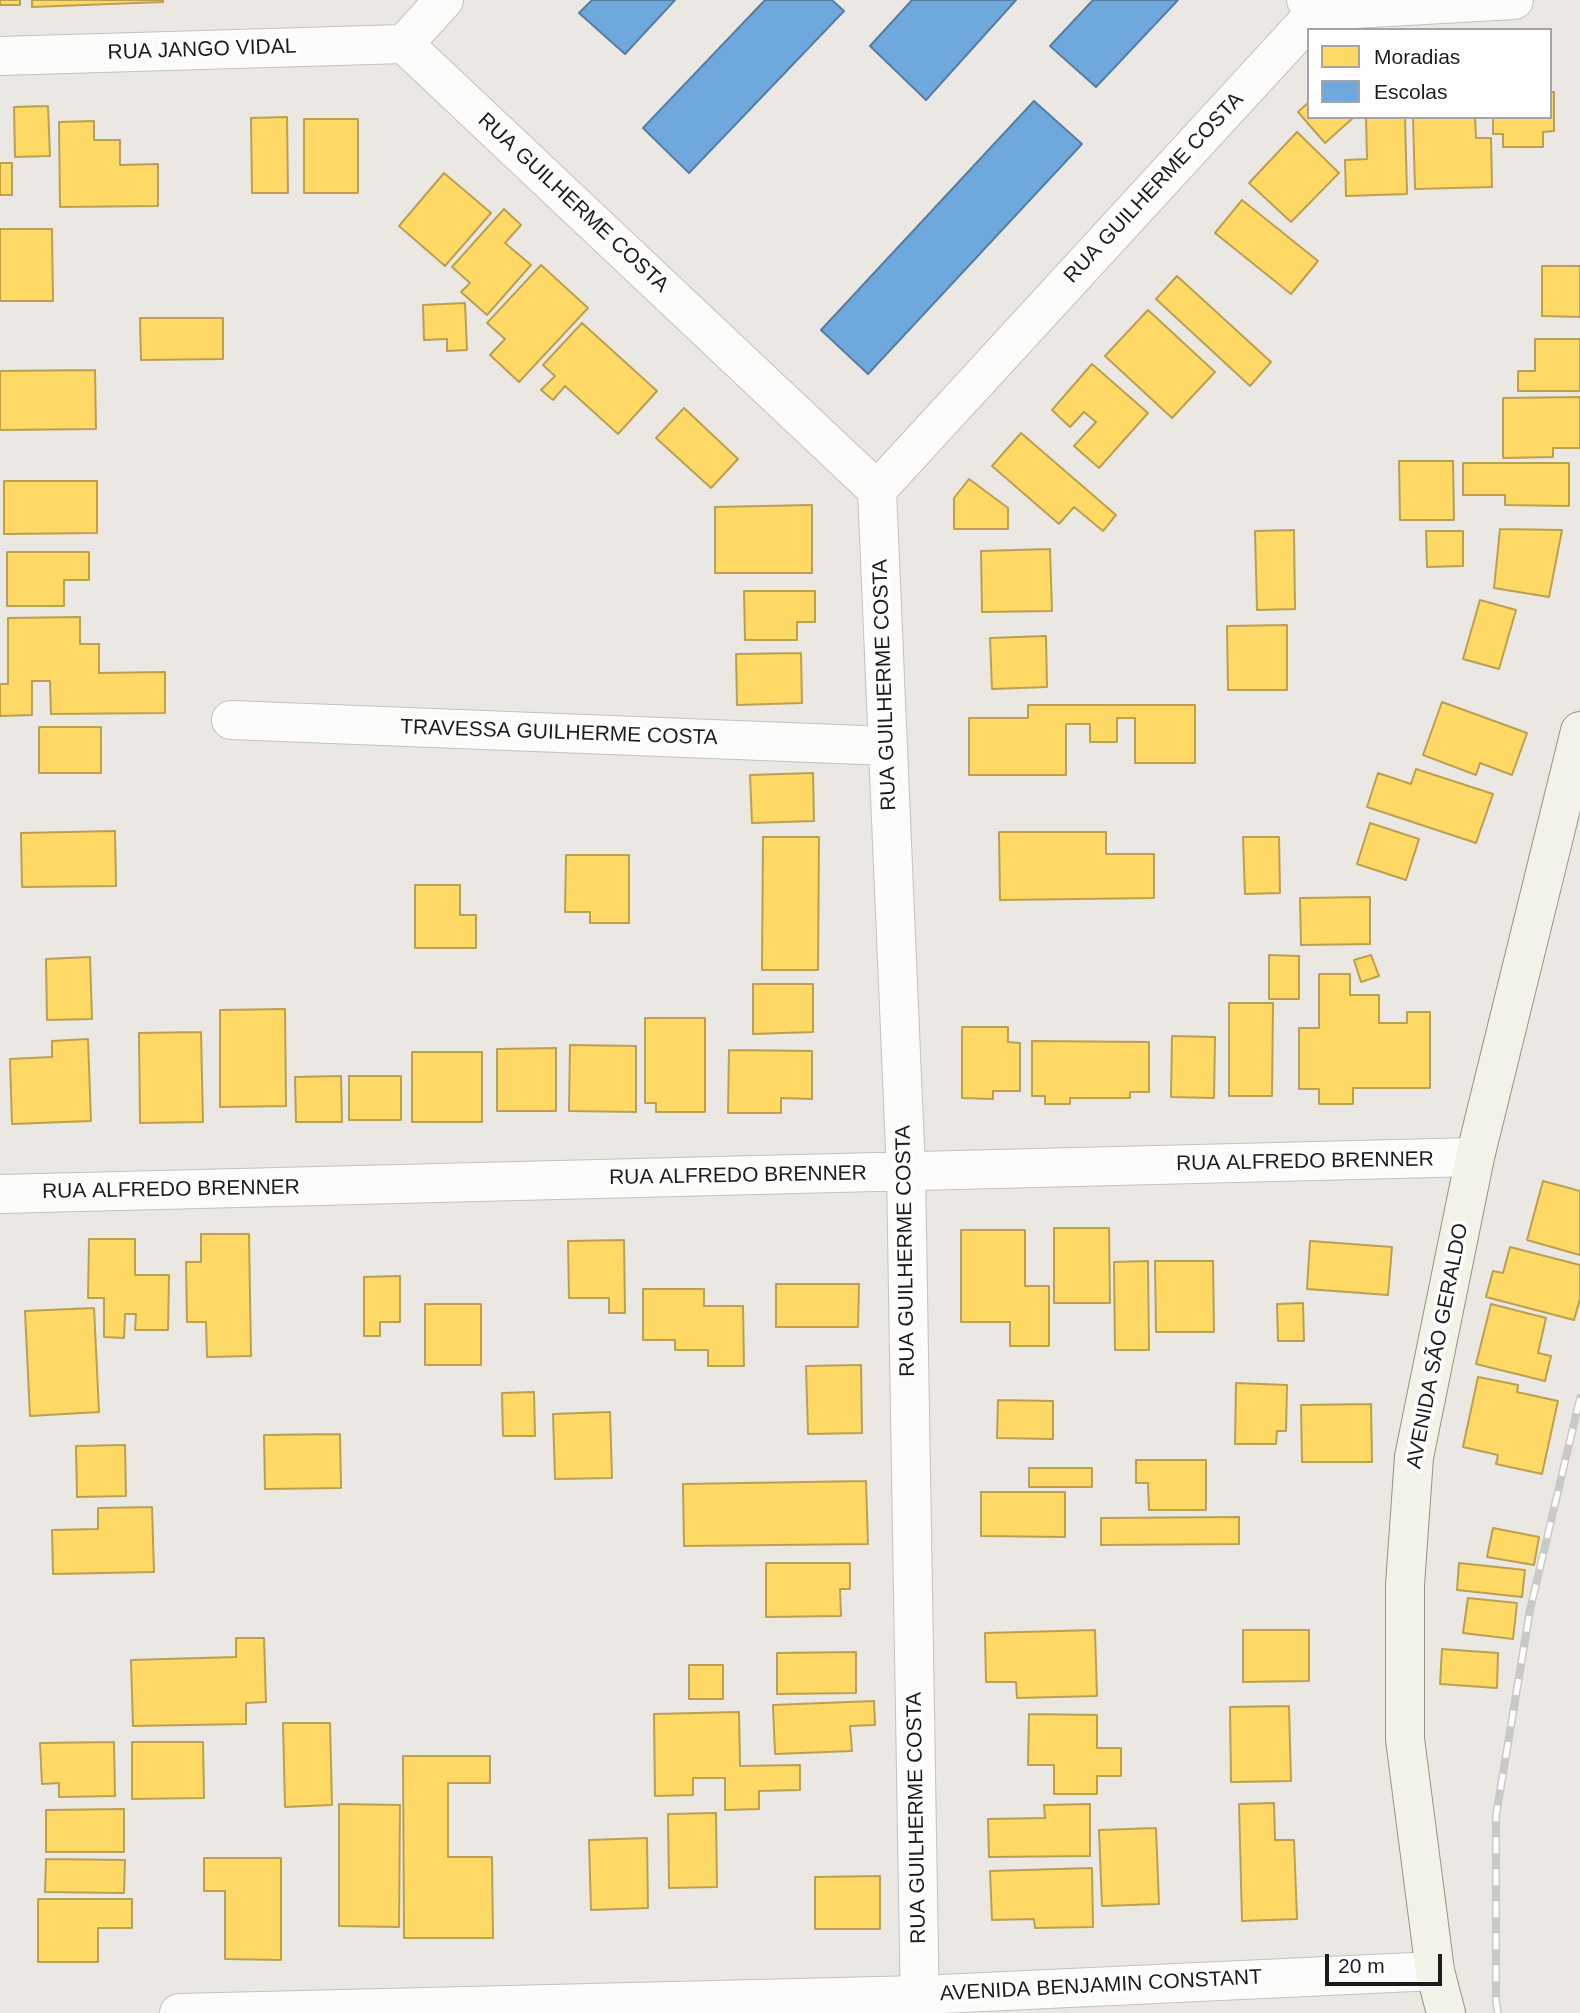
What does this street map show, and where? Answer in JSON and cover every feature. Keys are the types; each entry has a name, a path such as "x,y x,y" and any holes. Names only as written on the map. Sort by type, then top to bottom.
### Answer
{"street":[{"path":"404,44 444,0"},
{"name":"RUA GUILHERME COSTA","path":"877,490 1311,5 1514,0"},
{"name":"RUA JANGO VIDAL","path":"0,56 404,44"},
{"name":"RUA GUILHERME COSTA","path":"404,44 877,490 906,1172 920,2004"},
{"name":"TRAVESSA GUILHERME COSTA","path":"231,720 888,746"},
{"name":"AVENIDA SÃO GERALDO","path":"1446,2013 1435,1970 1405,1739 1405,1585 1414,1457 1475,1157 1580,732"},
{"name":"RUA ALFREDO BRENNER","path":"0,1194 1475,1157"},
{"name":"AVENIDA BENJAMIN CONSTANT","path":"180,2013 920,2004 1435,1970"}],"building: Moradias":[{"path":"0,0 20,0 20,5 0,5"},
{"path":"32,0 163,0 163,2 32,7"},
{"path":"1554,92 1554,131 1543,132 1543,147 1503,147 1503,134 1493,134 1493,119 1552,119"},
{"path":"1307,104 1307,119 1352,119 1325,143 1298,112"},
{"path":"48,106 50,156 15,157 14,107"},
{"path":"287,117 288,193 252,193 251,118"},
{"path":"304,119 358,119 358,193 304,193"},
{"path":"1366,119 1405,119 1407,194 1346,196 1345,160 1367,159"},
{"path":"1413,119 1475,119 1476,138 1491,138 1492,187 1415,189"},
{"path":"94,121 94,140 120,140 120,165 158,164 158,206 60,207 59,122"},
{"path":"1297,132 1339,173 1291,222 1249,183"},
{"path":"0,163 12,163 12,195 0,195"},
{"path":"444,173 491,213 445,266 399,226"},
{"path":"1242,200 1318,261 1291,294 1215,233"},
{"path":"504,209 521,225 505,243 531,265 487,315 461,292 470,283 452,267"},
{"path":"0,229 52,229 53,301 0,301"},
{"path":"541,265 588,308 519,382 490,355 505,339 487,323"},
{"path":"1542,266 1580,266 1580,317 1542,316"},
{"path":"1177,276 1271,362 1250,386 1156,299"},
{"path":"465,303 467,350 447,351 447,339 424,340 423,305"},
{"path":"1148,310 1215,372 1172,418 1105,356"},
{"path":"140,318 223,318 223,359 141,360"},
{"path":"582,323 657,391 618,434 565,386 553,400 541,390 555,376 543,365"},
{"path":"1535,339 1580,339 1580,391 1518,391 1518,371 1535,371"},
{"path":"1092,364 1148,413 1099,468 1074,446 1096,422 1084,412 1070,427 1052,410"},
{"path":"95,370 96,429 0,430 0,371"},
{"path":"1580,397 1580,448 1553,448 1553,457 1503,458 1503,398"},
{"path":"684,408 738,459 711,488 656,438"},
{"path":"1021,433 1116,515 1103,531 1074,507 1059,524 992,466"},
{"path":"1399,461 1453,461 1454,520 1400,520"},
{"path":"1463,463 1569,463 1569,506 1505,505 1505,495 1463,495"},
{"path":"969,479 1008,508 1008,529 954,529 954,498"},
{"path":"4,481 97,481 97,533 4,534"},
{"path":"812,505 812,573 715,573 715,507"},
{"path":"1500,529 1562,530 1549,597 1494,588"},
{"path":"1294,530 1295,609 1257,610 1255,531"},
{"path":"1426,531 1463,531 1463,566 1427,567"},
{"path":"1050,549 1052,611 982,612 981,551"},
{"path":"7,552 89,552 89,580 64,580 64,606 7,606"},
{"path":"744,591 815,591 815,622 797,622 797,640 745,640"},
{"path":"1480,600 1516,610 1499,669 1463,659"},
{"path":"80,617 80,644 99,644 99,673 165,672 165,713 51,714 50,681 32,681 32,715 0,716 0,684 8,684 8,618"},
{"path":"1287,625 1287,690 1228,690 1227,626"},
{"path":"1046,636 1047,687 992,689 990,638"},
{"path":"801,653 802,703 737,705 736,654"},
{"path":"1442,702 1527,733 1512,775 1480,763 1476,775 1423,755"},
{"path":"1028,705 1195,705 1195,763 1135,763 1135,718 1117,718 1117,742 1090,742 1090,724 1066,724 1066,775 969,775 969,718 1028,718"},
{"path":"39,727 101,727 101,773 39,773"},
{"path":"1416,769 1493,794 1476,843 1367,807 1378,773 1411,784"},
{"path":"813,773 814,821 752,823 750,775"},
{"path":"1370,823 1419,839 1406,880 1357,864"},
{"path":"115,831 116,886 22,887 21,833"},
{"path":"999,832 1106,832 1106,854 1154,854 1154,898 1000,900"},
{"path":"763,837 819,837 818,970 762,970"},
{"path":"1243,837 1279,837 1280,893 1245,894"},
{"path":"566,855 629,855 629,923 590,923 590,912 565,912"},
{"path":"415,885 460,885 460,915 476,915 476,948 415,948"},
{"path":"1370,897 1370,944 1301,945 1300,898"},
{"path":"1269,955 1299,956 1299,999 1269,999"},
{"path":"1371,955 1379,976 1361,982 1354,960"},
{"path":"90,957 92,1019 47,1020 46,959"},
{"path":"1319,974 1350,974 1350,995 1379,995 1379,1023 1407,1023 1407,1012 1430,1012 1430,1088 1353,1088 1353,1104 1319,1104 1319,1089 1299,1089 1299,1028 1319,1028"},
{"path":"753,984 813,984 813,1032 753,1034"},
{"path":"1229,1003 1273,1003 1272,1096 1229,1096"},
{"path":"285,1009 286,1106 220,1107 220,1010"},
{"path":"645,1018 705,1018 705,1112 656,1112 656,1103 645,1103"},
{"path":"962,1027 1008,1027 1008,1042 1020,1043 1020,1091 993,1091 993,1099 962,1098"},
{"path":"201,1032 203,1122 140,1123 139,1033"},
{"path":"1172,1036 1215,1037 1214,1098 1171,1097"},
{"path":"88,1039 91,1121 12,1124 10,1059 52,1057 52,1041"},
{"path":"1032,1041 1149,1042 1149,1092 1130,1092 1130,1098 1070,1098 1070,1104 1045,1104 1045,1096 1032,1096"},
{"path":"570,1045 636,1046 636,1112 569,1111"},
{"path":"556,1048 556,1111 497,1111 497,1049"},
{"path":"729,1050 812,1051 812,1099 781,1098 781,1113 728,1113"},
{"path":"412,1052 482,1052 482,1122 412,1122"},
{"path":"341,1076 342,1122 296,1122 295,1077"},
{"path":"349,1076 401,1076 401,1120 349,1120"},
{"path":"1543,1181 1580,1191 1580,1255 1527,1240"},
{"path":"1054,1228 1109,1228 1110,1303 1054,1303"},
{"path":"961,1230 1025,1230 1025,1286 1049,1286 1049,1346 1010,1346 1010,1322 961,1322"},
{"path":"201,1234 249,1234 251,1356 207,1357 206,1322 187,1322 186,1262 201,1262"},
{"path":"89,1239 135,1239 135,1275 169,1275 168,1330 135,1330 136,1314 125,1314 124,1338 104,1337 104,1298 88,1298"},
{"path":"624,1240 625,1313 609,1313 609,1298 569,1298 568,1241"},
{"path":"1310,1241 1392,1247 1388,1295 1307,1289"},
{"path":"1510,1247 1580,1265 1580,1299 1574,1320 1486,1297 1493,1271 1503,1273"},
{"path":"1148,1261 1149,1350 1115,1350 1114,1262"},
{"path":"1155,1261 1213,1261 1214,1332 1156,1332"},
{"path":"400,1276 400,1322 380,1322 380,1336 364,1336 364,1277"},
{"path":"776,1284 859,1284 858,1327 776,1327"},
{"path":"643,1289 704,1289 704,1306 743,1306 744,1366 708,1366 708,1350 675,1350 675,1340 643,1340"},
{"path":"1303,1303 1304,1341 1278,1341 1277,1304"},
{"path":"425,1304 481,1304 481,1365 425,1365"},
{"path":"1491,1304 1546,1318 1538,1353 1551,1356 1545,1381 1476,1364"},
{"path":"94,1308 99,1412 30,1416 25,1311"},
{"path":"861,1365 862,1433 808,1434 806,1366"},
{"path":"1478,1377 1518,1385 1517,1392 1558,1401 1542,1474 1496,1464 1498,1455 1463,1447"},
{"path":"1236,1383 1287,1385 1286,1431 1277,1431 1276,1444 1235,1444"},
{"path":"534,1392 535,1436 503,1436 502,1393"},
{"path":"998,1400 1053,1401 1053,1439 997,1438"},
{"path":"1371,1404 1372,1462 1302,1462 1301,1405"},
{"path":"610,1412 612,1478 555,1479 553,1414"},
{"path":"340,1434 341,1488 265,1489 264,1435"},
{"path":"125,1445 126,1496 77,1497 76,1446"},
{"path":"1136,1460 1206,1460 1206,1510 1149,1510 1148,1483 1136,1483"},
{"path":"1029,1468 1092,1468 1092,1487 1029,1487"},
{"path":"866,1481 868,1544 684,1546 683,1484"},
{"path":"981,1492 1065,1492 1065,1537 981,1536"},
{"path":"152,1507 154,1572 53,1574 52,1530 98,1529 98,1508"},
{"path":"1239,1517 1239,1544 1101,1545 1101,1518"},
{"path":"1493,1528 1539,1537 1534,1565 1487,1557"},
{"path":"766,1563 850,1563 850,1589 840,1589 841,1616 766,1617"},
{"path":"1459,1563 1525,1570 1522,1597 1457,1590"},
{"path":"1468,1598 1517,1603 1513,1639 1463,1633"},
{"path":"1095,1630 1097,1696 1017,1698 1016,1682 986,1682 985,1633"},
{"path":"1243,1630 1309,1630 1309,1681 1243,1682"},
{"path":"236,1638 264,1638 266,1702 246,1703 246,1724 133,1726 131,1660 236,1657"},
{"path":"1442,1649 1498,1653 1497,1688 1440,1684"},
{"path":"856,1652 856,1693 777,1694 777,1653"},
{"path":"689,1665 723,1665 723,1699 689,1699"},
{"path":"874,1701 875,1725 850,1726 852,1751 775,1754 773,1705"},
{"path":"1289,1706 1291,1781 1231,1782 1230,1707"},
{"path":"739,1712 740,1766 800,1765 800,1790 759,1791 759,1809 725,1810 725,1778 693,1778 693,1795 655,1796 654,1714"},
{"path":"1029,1714 1097,1715 1097,1748 1121,1748 1121,1776 1097,1776 1097,1794 1054,1794 1054,1765 1028,1765"},
{"path":"283,1723 330,1723 332,1805 285,1807"},
{"path":"114,1742 115,1796 59,1797 59,1783 42,1784 40,1743"},
{"path":"132,1742 203,1742 204,1798 132,1799"},
{"path":"403,1756 490,1756 490,1783 448,1783 448,1857 492,1857 493,1938 404,1938"},
{"path":"1274,1803 1275,1840 1294,1840 1297,1919 1242,1921 1239,1804"},
{"path":"339,1804 400,1805 399,1927 339,1926"},
{"path":"1090,1804 1090,1856 989,1857 988,1819 1045,1818 1044,1805"},
{"path":"124,1809 124,1852 46,1852 46,1810"},
{"path":"716,1813 717,1887 669,1888 668,1814"},
{"path":"1156,1828 1159,1904 1102,1906 1099,1830"},
{"path":"647,1838 648,1908 591,1910 589,1840"},
{"path":"204,1858 281,1858 281,1960 225,1959 225,1891 204,1891"},
{"path":"46,1859 125,1860 124,1893 45,1892"},
{"path":"1092,1868 1093,1927 1035,1928 1034,1919 992,1920 990,1871"},
{"path":"880,1876 880,1929 815,1929 815,1877"},
{"path":"38,1899 132,1899 132,1928 98,1928 98,1962 38,1962"}],"building: Escolas":[{"path":"592,0 675,0 625,54 579,13"},
{"path":"765,0 832,0 844,11 689,173 643,128"},
{"path":"912,0 1016,0 926,100 870,46"},
{"path":"1093,0 1178,0 1096,87 1050,46"},
{"path":"1034,101 1082,144 868,374 821,330"}],"railway":[{"path":"1498,2013 1496,1816 1530,1610 1580,1398"}]}
